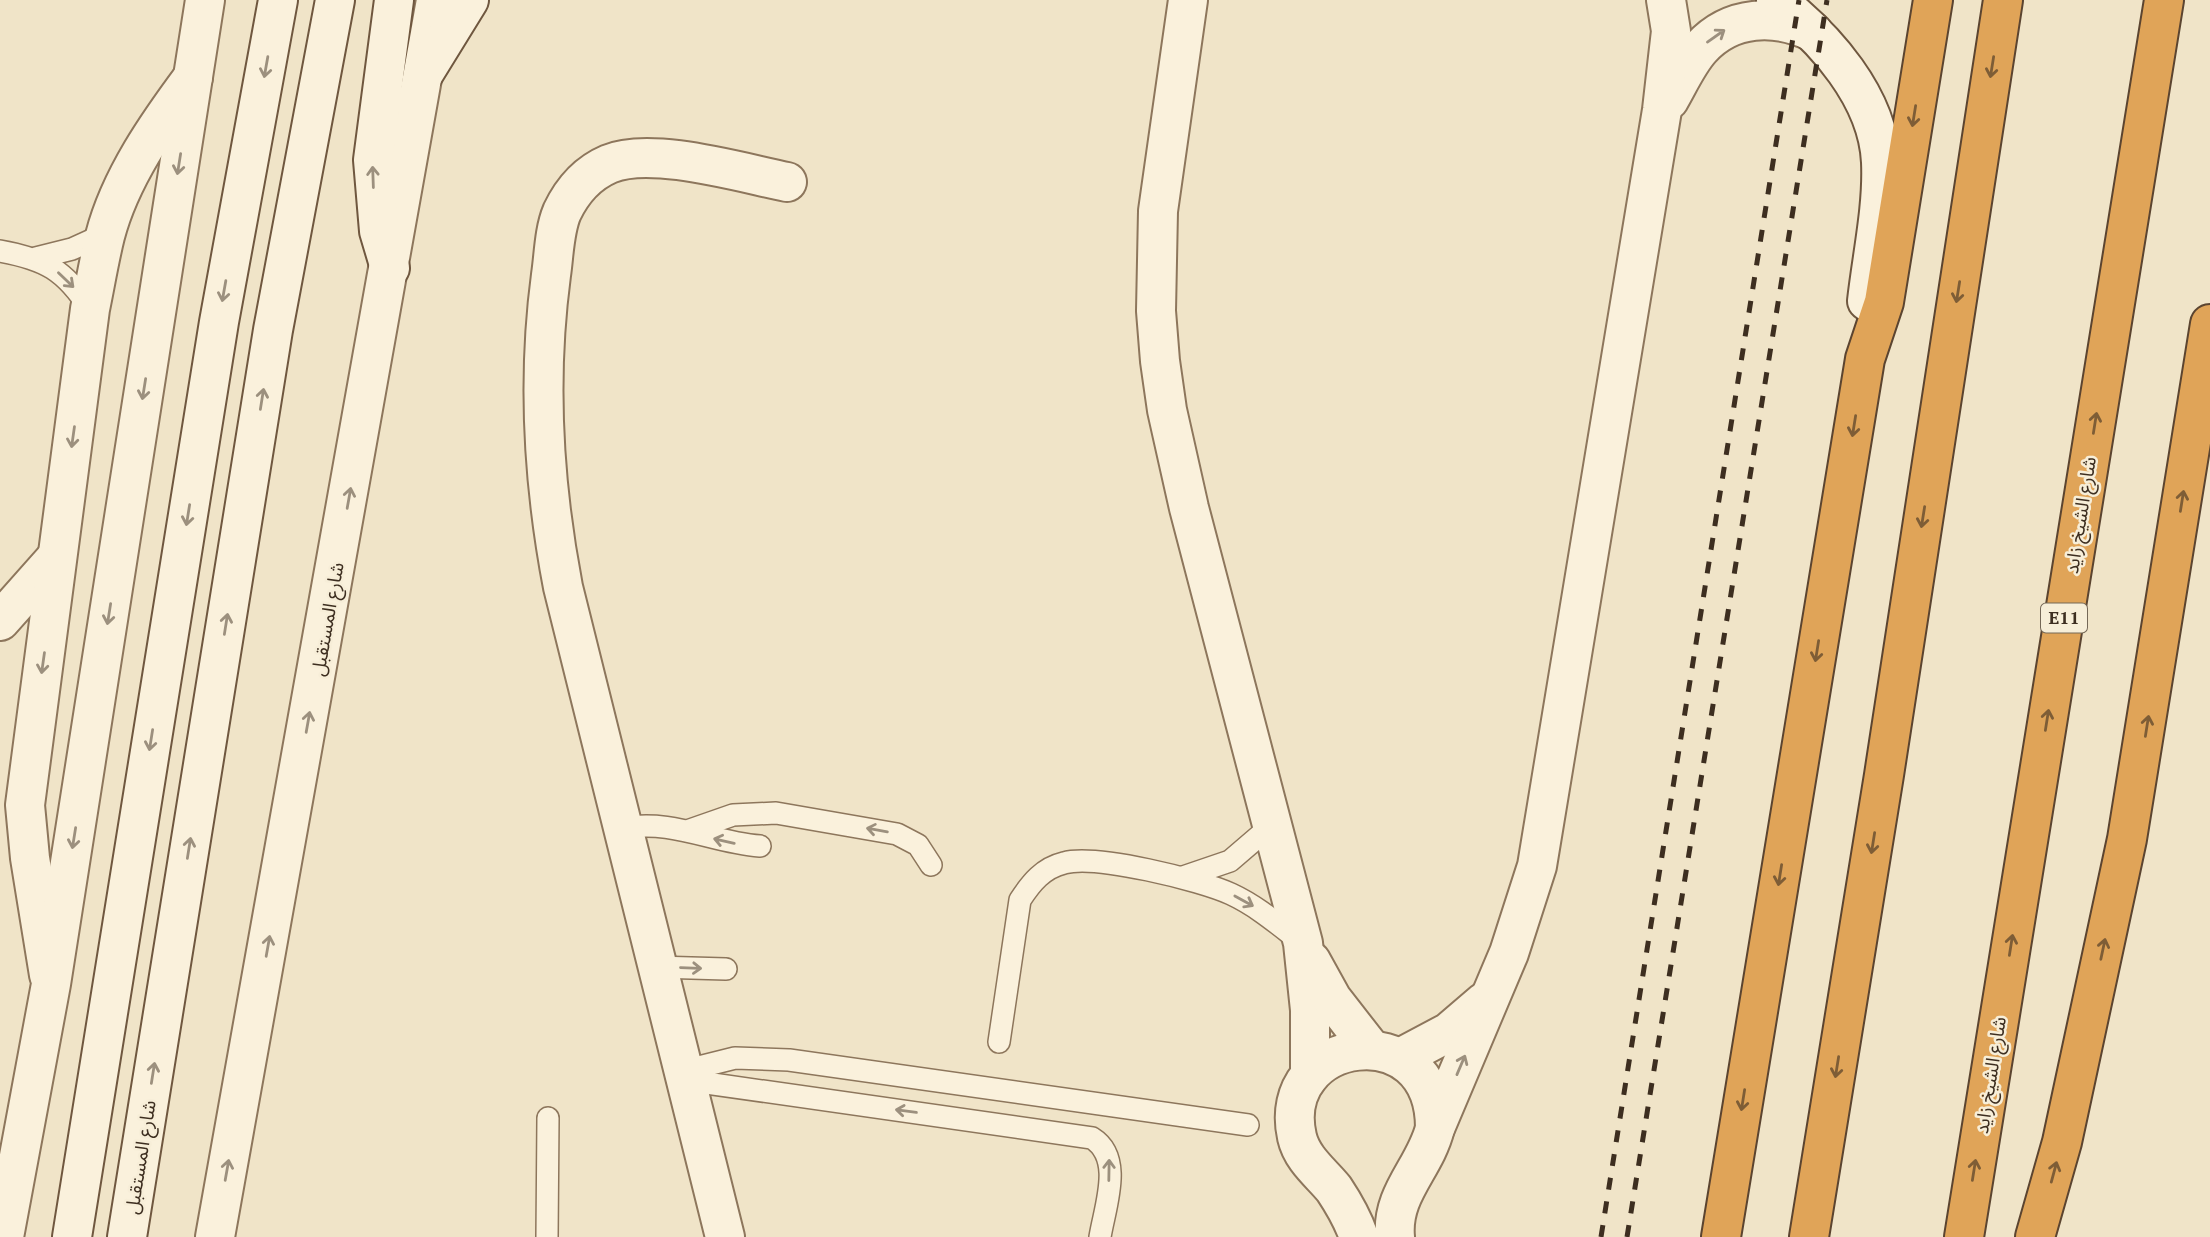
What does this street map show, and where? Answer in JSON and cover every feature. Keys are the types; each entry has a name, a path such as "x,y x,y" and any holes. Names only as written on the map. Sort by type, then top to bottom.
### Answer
{"highway":[{"path":"1721,1237 1865,359 1884,302 1933,0"},
{"path":"1809,1237 1882,789 2003,0"},
{"name":"شارع الشيخ زايد","path":"1964,1237 2164,0"},
{"path":"2035,1237 2062,1142 2129,828 2210,324"}],"street":[{"path":"4,1237 51,984 205,0"},
{"path":"72,1237 219,322 278,0"},
{"name":"شارع المستقبل","path":"127,1237 273,330 335,0"},
{"path":"390,268 379,231 373,160 394,0"},
{"name":"شارع المستقبل","path":"215,1237 436,0"},
{"path":"424,73 469,0"},
{"path":"1434,1128 1509,953 1537,866 1662,110 1671,31 1666,0"},
{"path":"1776,0 1813,32 1854,85 1877,133 1881,188 1865,319 1865,359"},
{"path":"1190,4 1158,211 1156,311 1160,361 1178,459 1303,943 1310,1010 1310,1075"},
{"path":"1662,110 1699,49 1715,35 1753,20 1794,23 1813,32"},
{"path":"51,984 30,858 26,805 90,309 106,234 149,140 193,77"},
{"path":"725,1237 563,587 547,487 542,400 544,338 561,214 572,194 589,176 609,164 632,157 656,157 787,182"},
{"path":"0,621 57,557"},
{"path":"1303,943 1332,999 1385,1053 1416,1070 1428,1088 1435,1108 1430,1146 1410,1175 1396,1210 1395,1237"},
{"path":"1359,1237 1348,1212 1307,1159 1297,1139 1294,1117 1298,1095 1310,1075 1327,1060 1348,1051 1385,1053 1449,1032 1491,996"},
{"path":"1322,1175 1343,1186 1366,1189 1388,1185 1410,1175"}],"lane":[{"path":"36,258 72,249 106,234"},
{"path":"0,251 36,258 67,279 90,309"},
{"path":"690,830 733,815 776,813 897,834 918,845 931,865"},
{"path":"622,828 656,824 690,830 713,839 760,846"},
{"path":"1181,878 1214,869 1230,861 1272,825"},
{"path":"999,1042 1015,919 1020,900 1031,883 1046,871 1064,863 1084,861 1181,878 1230,894 1253,906 1303,943"},
{"path":"656,967 726,969"},
{"path":"684,1076 735,1058 789,1060 1248,1125"},
{"path":"684,1076 1092,1138 1102,1144 1111,1167 1100,1237"},
{"path":"547,1237 548,1118"}],"railway":[{"path":"1601,1237 1799,0"},
{"path":"1627,1237 1827,0"}]}
